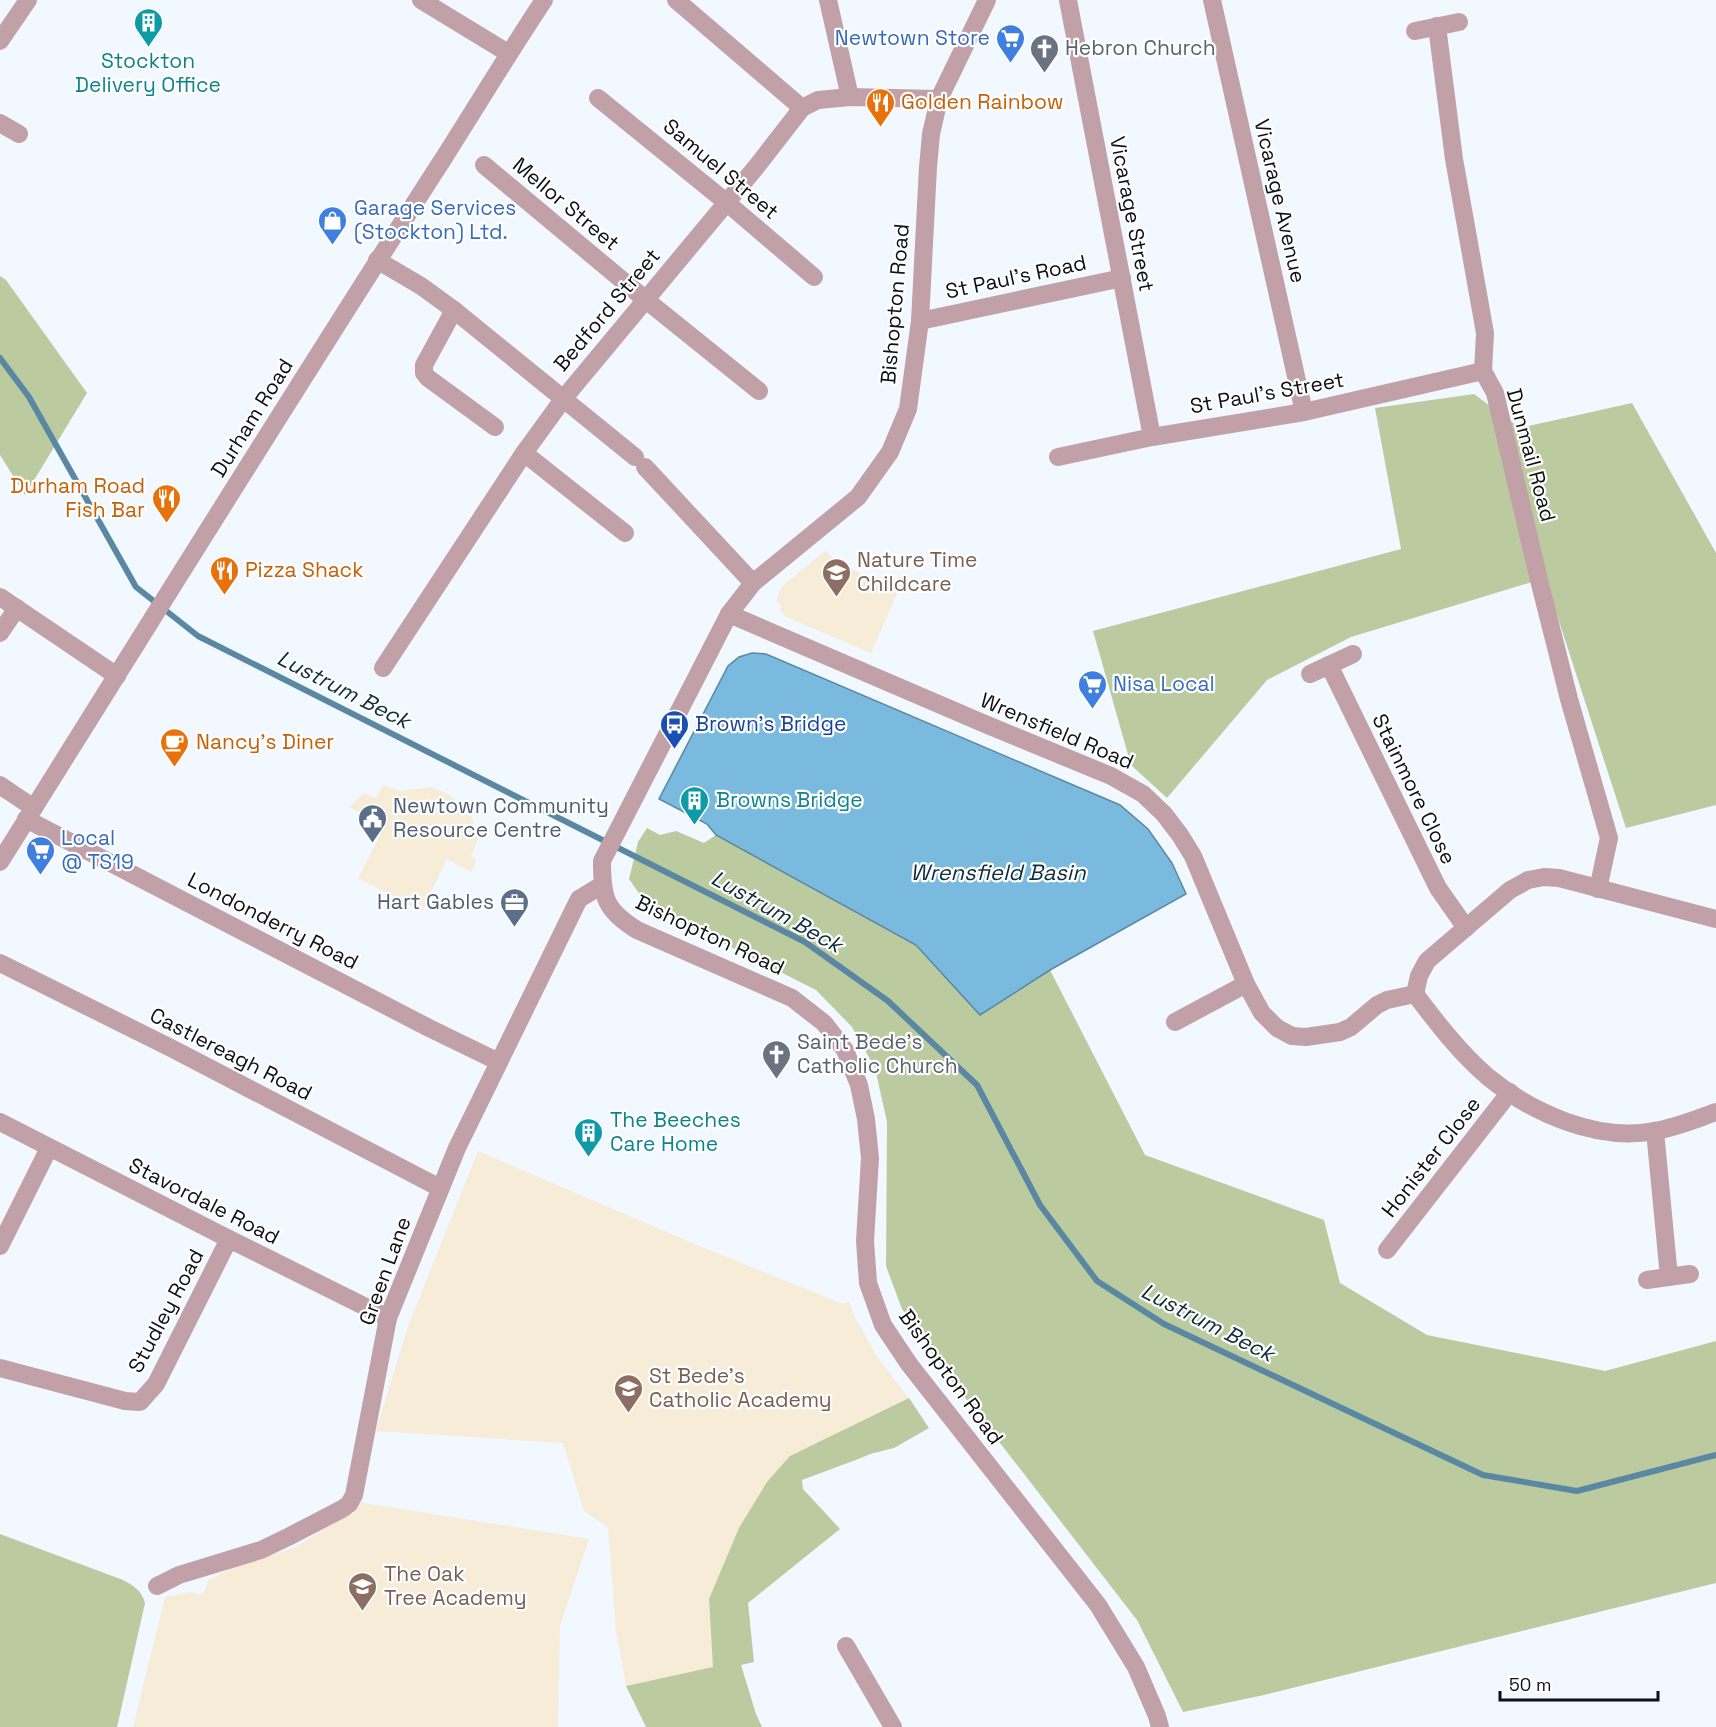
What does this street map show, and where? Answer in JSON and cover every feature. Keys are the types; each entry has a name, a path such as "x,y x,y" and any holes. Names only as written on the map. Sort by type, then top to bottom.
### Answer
{"street":[{"path":"0,41 28,0"},
{"path":"421,0 508,53"},
{"name":"Durham Road","path":"0,862 377,260 544,0"},
{"path":"676,0 802,108 818,100 850,97 939,99"},
{"path":"828,0 850,97"},
{"name":"Bishopton Road","path":"987,0 939,99 931,134 920,321 908,409 890,452 858,497 753,583 729,614 602,861 602,885 608,903 618,918 637,930 792,998 824,1023 844,1050 859,1085 866,1119 870,1158 865,1241 867,1273 868,1283 883,1325 909,1364 1098,1605 1136,1667 1158,1716 1160,1727"},
{"name":"Vicarage Street","path":"1068,0 1152,437"},
{"name":"Vicarage Avenue","path":"1212,0 1304,412"},
{"path":"1414,31 1459,22"},
{"name":"Dunmail Road","path":"1437,26 1454,159 1485,333 1483,371 1495,393 1569,699 1607,833 1608,845 1598,889"},
{"name":"Samuel Street","path":"598,98 814,277"},
{"name":"Bedford Street","path":"383,668 524,453 564,398 757,166 802,108"},
{"path":"0,123 19,135"},
{"name":"Mellor Street","path":"484,165 759,391"},
{"path":"377,260 421,286 454,310 640,462 753,583"},
{"name":"St Paul's Road","path":"920,321 1122,278"},
{"path":"454,310 424,365 424,373 495,427"},
{"name":"St Paul's Street","path":"1058,457 1152,437 1304,412 1483,371"},
{"path":"524,453 625,533"},
{"path":"0,597 117,676"},
{"path":"0,633 17,608"},
{"name":"Wrensfield Road","path":"729,614 1112,776 1143,795 1164,814 1180,835 1192,856 1246,984 1262,1013 1277,1028 1292,1036 1306,1037 1340,1032 1351,1027 1386,1000 1415,994"},
{"path":"1310,674 1353,654"},
{"name":"Stainmore Close","path":"1329,665 1438,888 1466,928"},
{"name":"Londonderry Road","path":"3,787 30,814 429,1028 499,1062"},
{"path":"1716,919 1559,878 1544,877 1528,880 1510,890 1427,961 1419,976 1415,994 1440,1027 1490,1078 1533,1107 1572,1124 1620,1133 1655,1131 1716,1112"},
{"name":"Green Lane","path":"157,1586 179,1575 261,1550 288,1538 349,1504 354,1495 388,1318 440,1188 579,899 602,885"},
{"name":"Castlereagh Road","path":"0,963 171,1048 440,1188"},
{"path":"1175,1022 1246,984"},
{"name":"Honister Close","path":"1387,1250 1510,1092"},
{"name":"Stavordale Road","path":"0,1122 49,1149 388,1318"},
{"path":"1655,1131 1669,1277"},
{"path":"0,1246 49,1149"},
{"name":"Studley Road","path":"0,1368 125,1401 140,1402 156,1384 229,1239"},
{"path":"1647,1280 1690,1274"},
{"path":"846,1646 893,1727"}],"shaded area":[{"name":"Nature Time Childcare","path":"825,551 842,565 862,574 902,582 871,653 786,617 780,610 782,607 780,603 776,602 781,587"},
{"path":"383,785 400,791 431,787 442,791 462,804 469,812 475,826 478,839 471,856 477,860 471,872 447,859 422,911 358,878 385,826 349,807 364,793 376,798"},
{"name":"St Bede's Catholic Academy","path":"478,1151 697,1245 843,1304 849,1301 854,1316 878,1358 909,1398 790,1456 709,1599 713,1667 626,1686 616,1631 608,1527 584,1511 563,1443 376,1431 407,1329"},
{"name":"The Oak Tree Academy","path":"358,1502 589,1539 560,1626 558,1727 133,1727 165,1597 191,1592 202,1595 209,1580 237,1565 294,1548 350,1513 355,1514"}],"green space":[{"path":"0,276 6,280 87,393 25,495 0,455"},
{"path":"1474,394 1520,428 1632,403 1716,553 1716,805 1626,828 1545,578 1351,637 1267,680 1167,798 1131,765 1093,631 1401,549 1375,408"},
{"path":"647,828 660,835 676,831 704,843 716,835 916,945 980,1014 1050,970 1145,1155 1324,1220 1340,1283 1427,1335 1605,1371 1716,1341 1716,1583 1264,1695 1183,1712 1137,1620 949,1377 902,1309 886,1266 887,1122 875,1068 852,1027 816,990 647,905 629,879 638,842"},
{"path":"909,1398 929,1428 894,1448 870,1454 802,1480 803,1489 840,1529 748,1603 754,1662 741,1665 762,1727 646,1727 626,1686 713,1667 709,1599 739,1528 767,1482 790,1456"},
{"path":"0,1534 123,1580 134,1586 141,1595 145,1603 117,1727 0,1727"}],"water":[{"name":"Wrensfield Basin","path":"752,653 766,654 1120,805 1148,829 1172,863 1186,894 1050,970 980,1015 916,945 716,835 707,824 659,799 728,666 739,657"}],"waterway":[{"name":"Lustrum Beck","path":"0,358 29,397 136,587 198,636 805,942 888,1001 977,1085 1040,1205 1097,1281 1164,1324 1483,1475 1577,1491 1716,1455"}],"place":[{"name":"Stockton Delivery Office","path":"148,48"},
{"name":"Newtown Store","path":"1011,64"},
{"name":"Hebron Church","path":"1044,74"},
{"name":"Golden Rainbow","path":"880,128"},
{"name":"Garage Services (Stockton) Ltd.","path":"333,246"},
{"name":"Durham Road Fish Bar","path":"166,524"},
{"name":"Pizza Shack","path":"224,596"},
{"name":"Nature Time Childcare","path":"836,598"},
{"name":"Nisa Local","path":"1092,710"},
{"name":"Brown's Bridge","path":"674,750"},
{"name":"Nancy's Diner","path":"175,768"},
{"name":"Browns Bridge","path":"695,826"},
{"name":"Newtown Community Resource Centre","path":"372,844"},
{"name":"Local @ TS19","path":"40,876"},
{"name":"Hart Gables","path":"515,928"},
{"name":"Saint Bede's Catholic Church","path":"776,1080"},
{"name":"The Beeches Care Home","path":"589,1158"},
{"name":"St Bede's Catholic Academy","path":"628,1414"},
{"name":"The Oak Tree Academy","path":"363,1612"}]}
